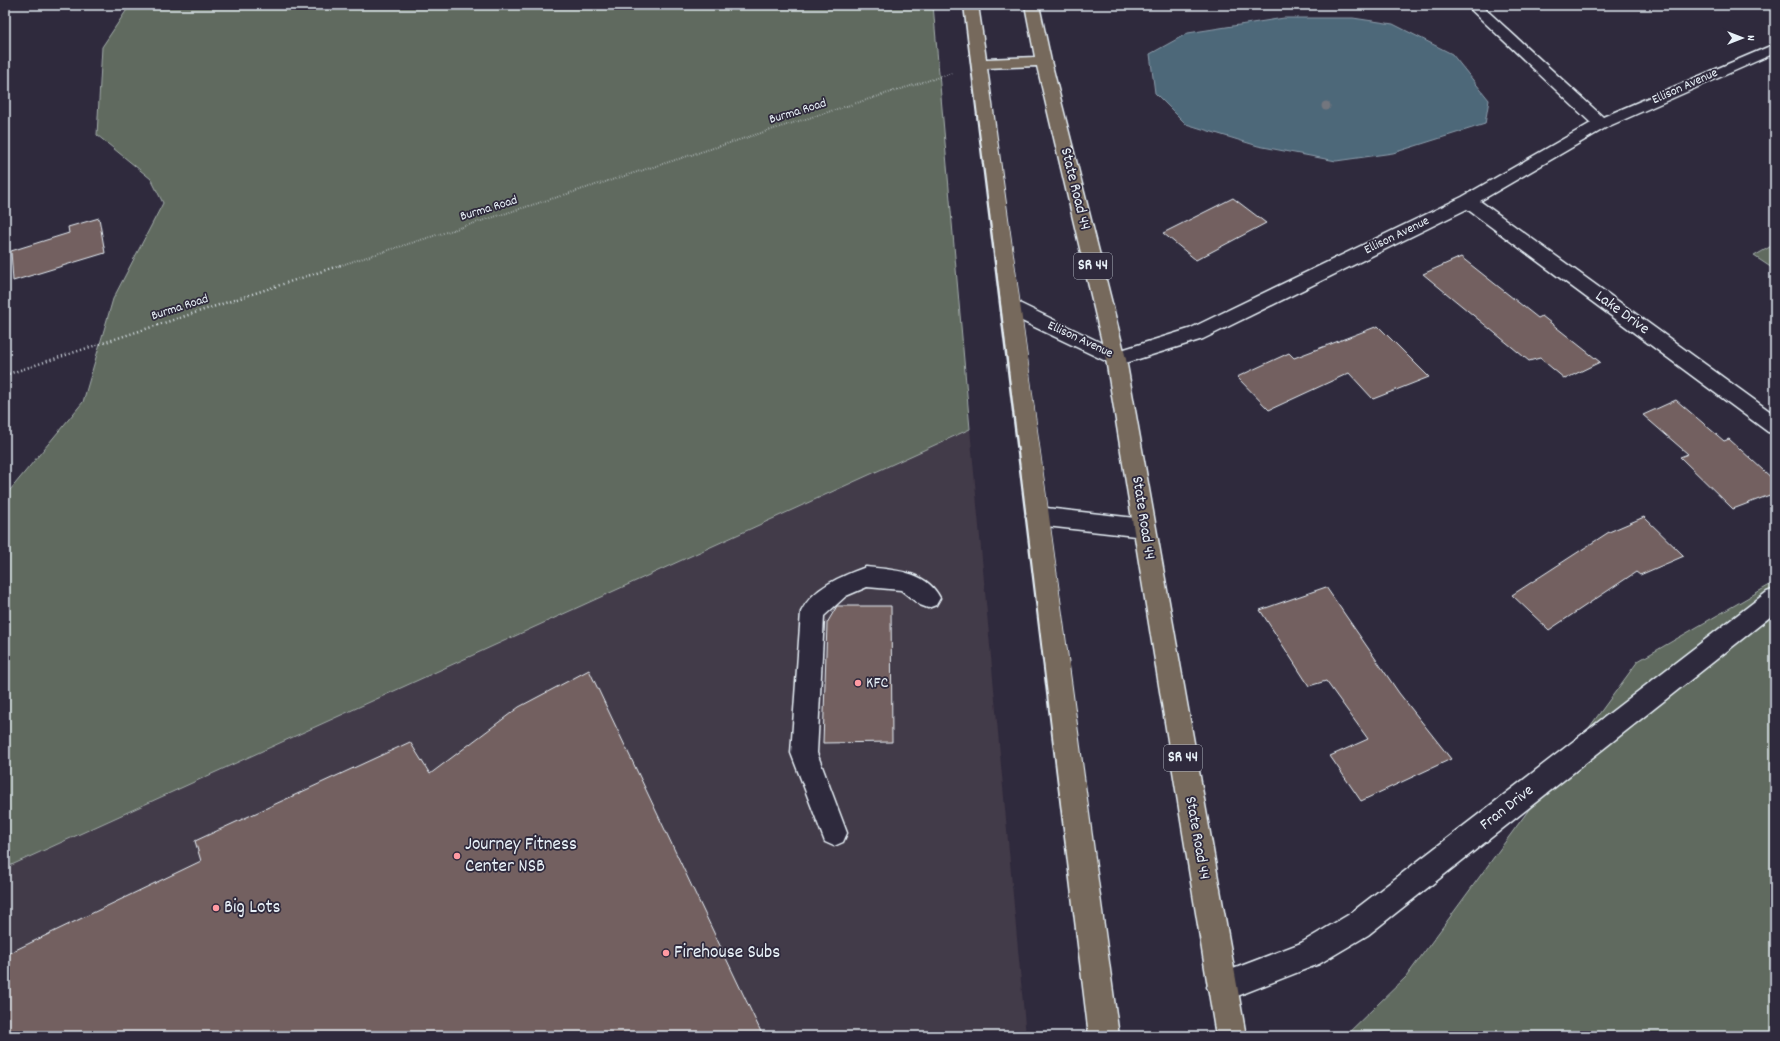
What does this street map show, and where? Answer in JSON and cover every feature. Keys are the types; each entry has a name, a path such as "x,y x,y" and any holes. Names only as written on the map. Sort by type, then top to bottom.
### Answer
{"main road":[{"path":"971,5 1012,308 1036,516 1104,1036"},
{"name":"State Road 44","path":"1032,5 1043,61 1116,358 1231,1036"},
{"path":"979,64 1043,61"}],"street":[{"path":"1473,5 1601,124"},
{"name":"Ellison Avenue","path":"1012,308 1116,358 1196,334 1468,201 1601,124 1775,48"},
{"name":"Lake Drive","path":"1468,201 1775,426"},
{"path":"1036,516 1144,528"},
{"path":"834,833 804,753 813,612 838,589 866,577 906,581 928,598"},
{"name":"Fran Drive","path":"1222,987 1309,954 1358,925 1775,598"}],"path":[{"name":"Burma Road","path":"5,375 399,246 979,64"}],"shaded area":[{"path":"130,5 933,5 970,429 5,868 5,496 83,402 113,299 163,203 151,179 97,135 102,47"},
{"path":"1775,244 1775,270 1754,256"},
{"path":"970,429 1026,1036 5,1036 5,868"},
{"path":"1775,582 1775,1036 1345,1036 1406,977 1638,661"}],"water":[{"path":"1284,18 1353,18 1393,24 1452,54 1489,100 1485,124 1393,153 1336,161 1258,146 1186,124 1155,93 1150,54 1188,33"}],"building":[{"path":"1233,198 1266,223 1196,260 1163,233"},
{"path":"99,218 105,253 13,281 11,251 69,233 68,227"},
{"path":"1461,257 1538,318 1542,316 1600,362 1565,379 1540,358 1529,361 1423,274"},
{"path":"1378,326 1429,377 1373,399 1349,373 1269,410 1237,377 1289,353 1294,358"},
{"path":"1676,400 1724,441 1729,439 1775,481 1775,493 1733,509 1680,457 1688,454 1643,415"},
{"path":"1644,517 1684,556 1640,575 1636,572 1549,630 1512,595 1609,532"},
{"path":"1326,587 1399,693 1451,759 1361,801 1330,756 1368,739 1326,681 1309,686 1260,610"},
{"name":"KFC","path":"837,606 891,606 892,742 823,743 827,623"},
{"path":"589,670 763,1036 5,1036 5,955 201,861 195,841 410,742 430,774 519,707"}],"place":[{"name":"KFC","path":"858,683"},
{"name":"Journey Fitness Center NSB","path":"457,856"},
{"name":"Big Lots","path":"216,908"},
{"name":"Firehouse Subs","path":"666,953"}]}
